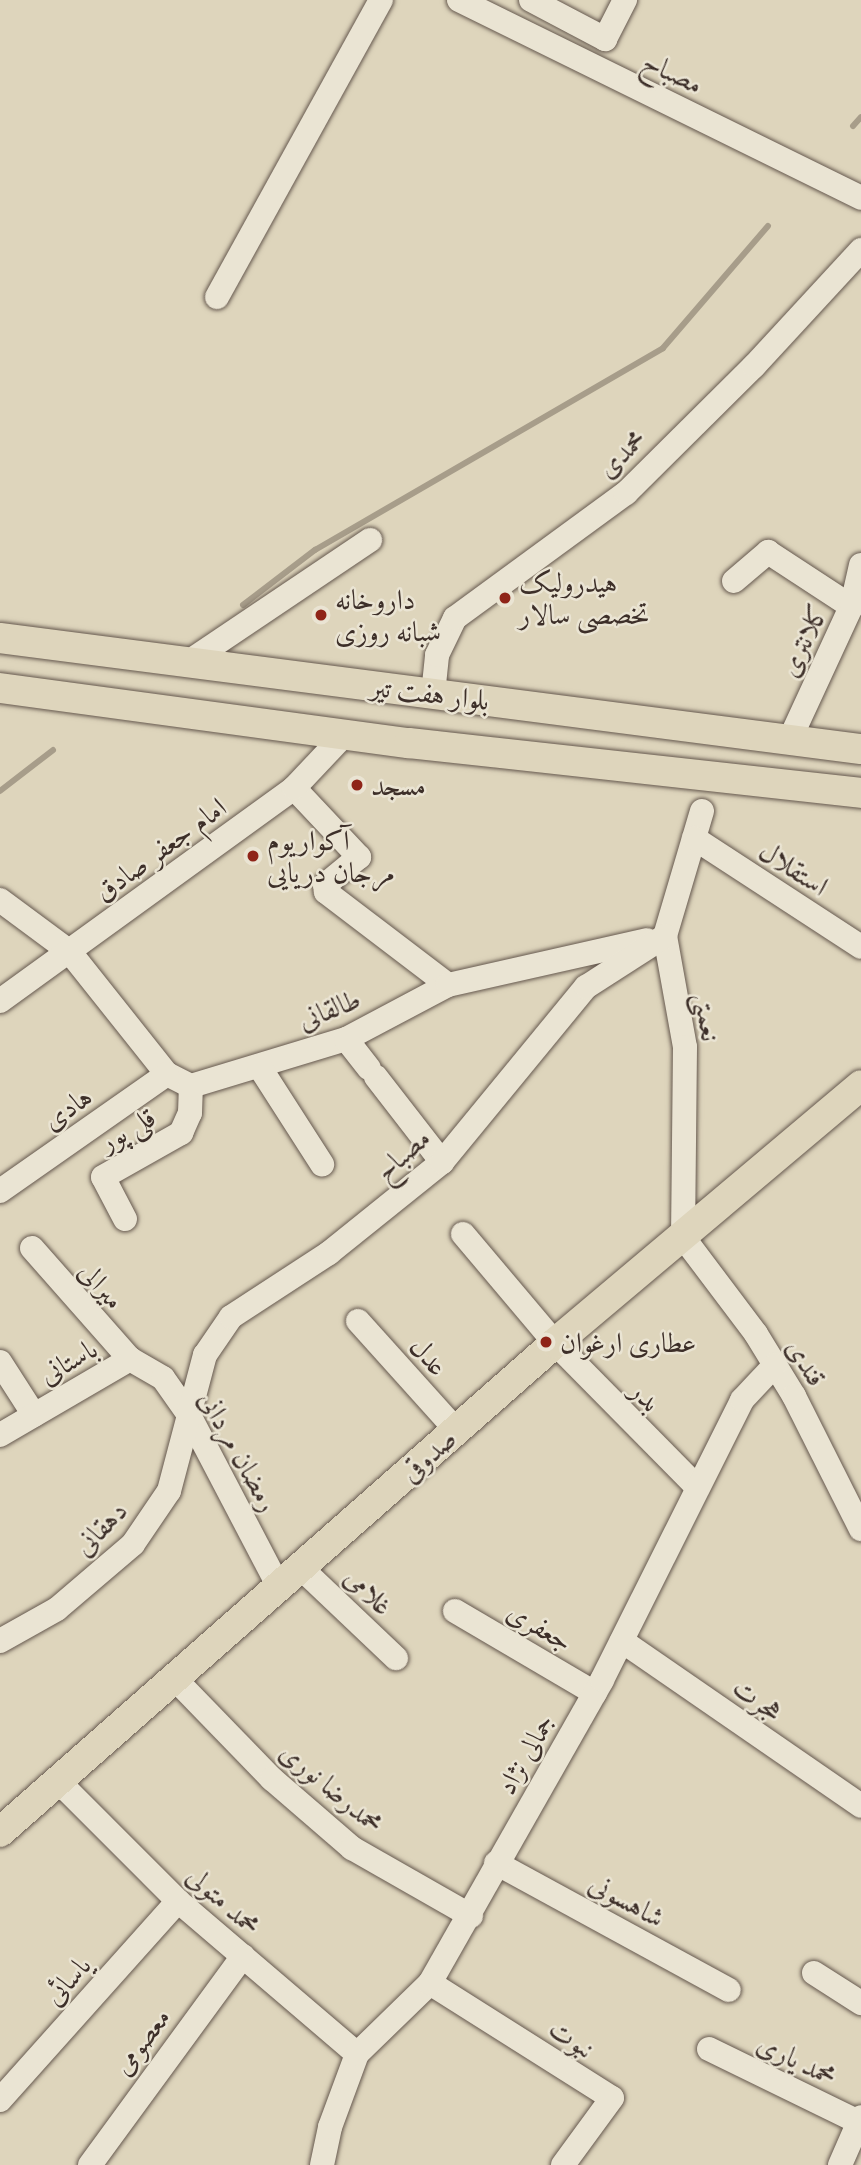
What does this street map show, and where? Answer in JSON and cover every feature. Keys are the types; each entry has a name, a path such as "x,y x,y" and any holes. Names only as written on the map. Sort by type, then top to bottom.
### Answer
{"main road":[{"name":"بلوار هفت تیر","path":"0,638 861,749"},
{"path":"169,708 186,698 188,688 184,661"},
{"path":"229,716 216,704 213,690 221,678 237,669"},
{"name":"بلوار هفت تیر","path":"0,688 346,733 861,793"},
{"name":"صدوقی","path":"0,1832 555,1342 861,1085"}],"street":[{"path":"217,297 381,0"},
{"name":"مصباح","path":"459,0 861,198"},
{"path":"531,0 605,38 625,0"},
{"name":"محمدی","path":"433,694 437,655 456,618 626,493 754,366 861,250"},
{"path":"184,661 370,540"},
{"path":"734,581 768,552 852,607"},
{"name":"کلانتری","path":"790,739 852,607 861,565"},
{"name":"امام جعفر صادق","path":"0,1001 294,788 346,733"},
{"path":"294,788 359,857 358,862 325,885 326,892 448,985"},
{"name":"نعمتی","path":"683,1237 685,1047 665,936 702,811"},
{"name":"استقلال","path":"694,838 861,947"},
{"path":"0,900 69,951 167,1074 191,1086"},
{"name":"مصباح","path":"189,1415 205,1355 231,1317 328,1253 442,1162 586,987 665,936"},
{"name":"طالقانی","path":"191,1086 346,1039 448,985 665,936"},
{"path":"346,1039 442,1162"},
{"path":"259,1066 322,1164"},
{"name":"هادی","path":"0,1191 167,1074"},
{"name":"قلی پور","path":"125,1219 103,1177 181,1133 190,1113 191,1086"},
{"path":"463,1234 555,1342"},
{"name":"قندی","path":"683,1237 775,1365 861,1529"},
{"name":"میرالی","path":"32,1248 130,1359"},
{"name":"عدل","path":"358,1321 456,1430"},
{"name":"بدر","path":"555,1342 697,1487"},
{"name":"رمضان مردانی","path":"130,1359 163,1378 189,1415 279,1587"},
{"name":"باستانی","path":"0,1435 130,1359"},
{"path":"0,1362 34,1415"},
{"name":"جمالی نژاد","path":"322,2165 330,2127 357,2054 430,1983 471,1916 496,1863 595,1693 742,1400 775,1365"},
{"name":"دهقانی","path":"0,1641 57,1609 133,1544 170,1491 189,1415"},
{"name":"غلامی","path":"301,1568 396,1658"},
{"name":"جعفری","path":"455,1611 595,1693"},
{"name":"هجرت","path":"622,1641 861,1806"},
{"name":"محمدرضا نوری","path":"175,1679 272,1779 352,1848 471,1916"},
{"name":"محمد متولی","path":"58,1781 178,1901 357,2054"},
{"name":"شاهسونی","path":"496,1863 729,1990"},
{"name":"یاسائی","path":"0,2099 178,1901"},
{"name":"معصومی","path":"90,2165 243,1956"},
{"path":"814,1973 861,2003"},
{"name":"نبوت","path":"430,1983 612,2098 563,2165"},
{"name":"محمد یاری","path":"709,2049 860,2120"},
{"path":"849,2157 860,2120"}],"waterway":[{"path":"853,126 861,117"},
{"path":"243,605 315,550 663,348 768,226"},
{"path":"0,791 53,750"}],"place":[{"name":"هیدرولیک تخصصی سالار","path":"505,598"},
{"name":"داروخانه شبانه روزی","path":"321,615"},
{"name":"مسجد","path":"357,785"},
{"name":"آکواریوم مرجان دریایی","path":"253,856"},
{"name":"عطاری ارغوان","path":"546,1342"}]}
